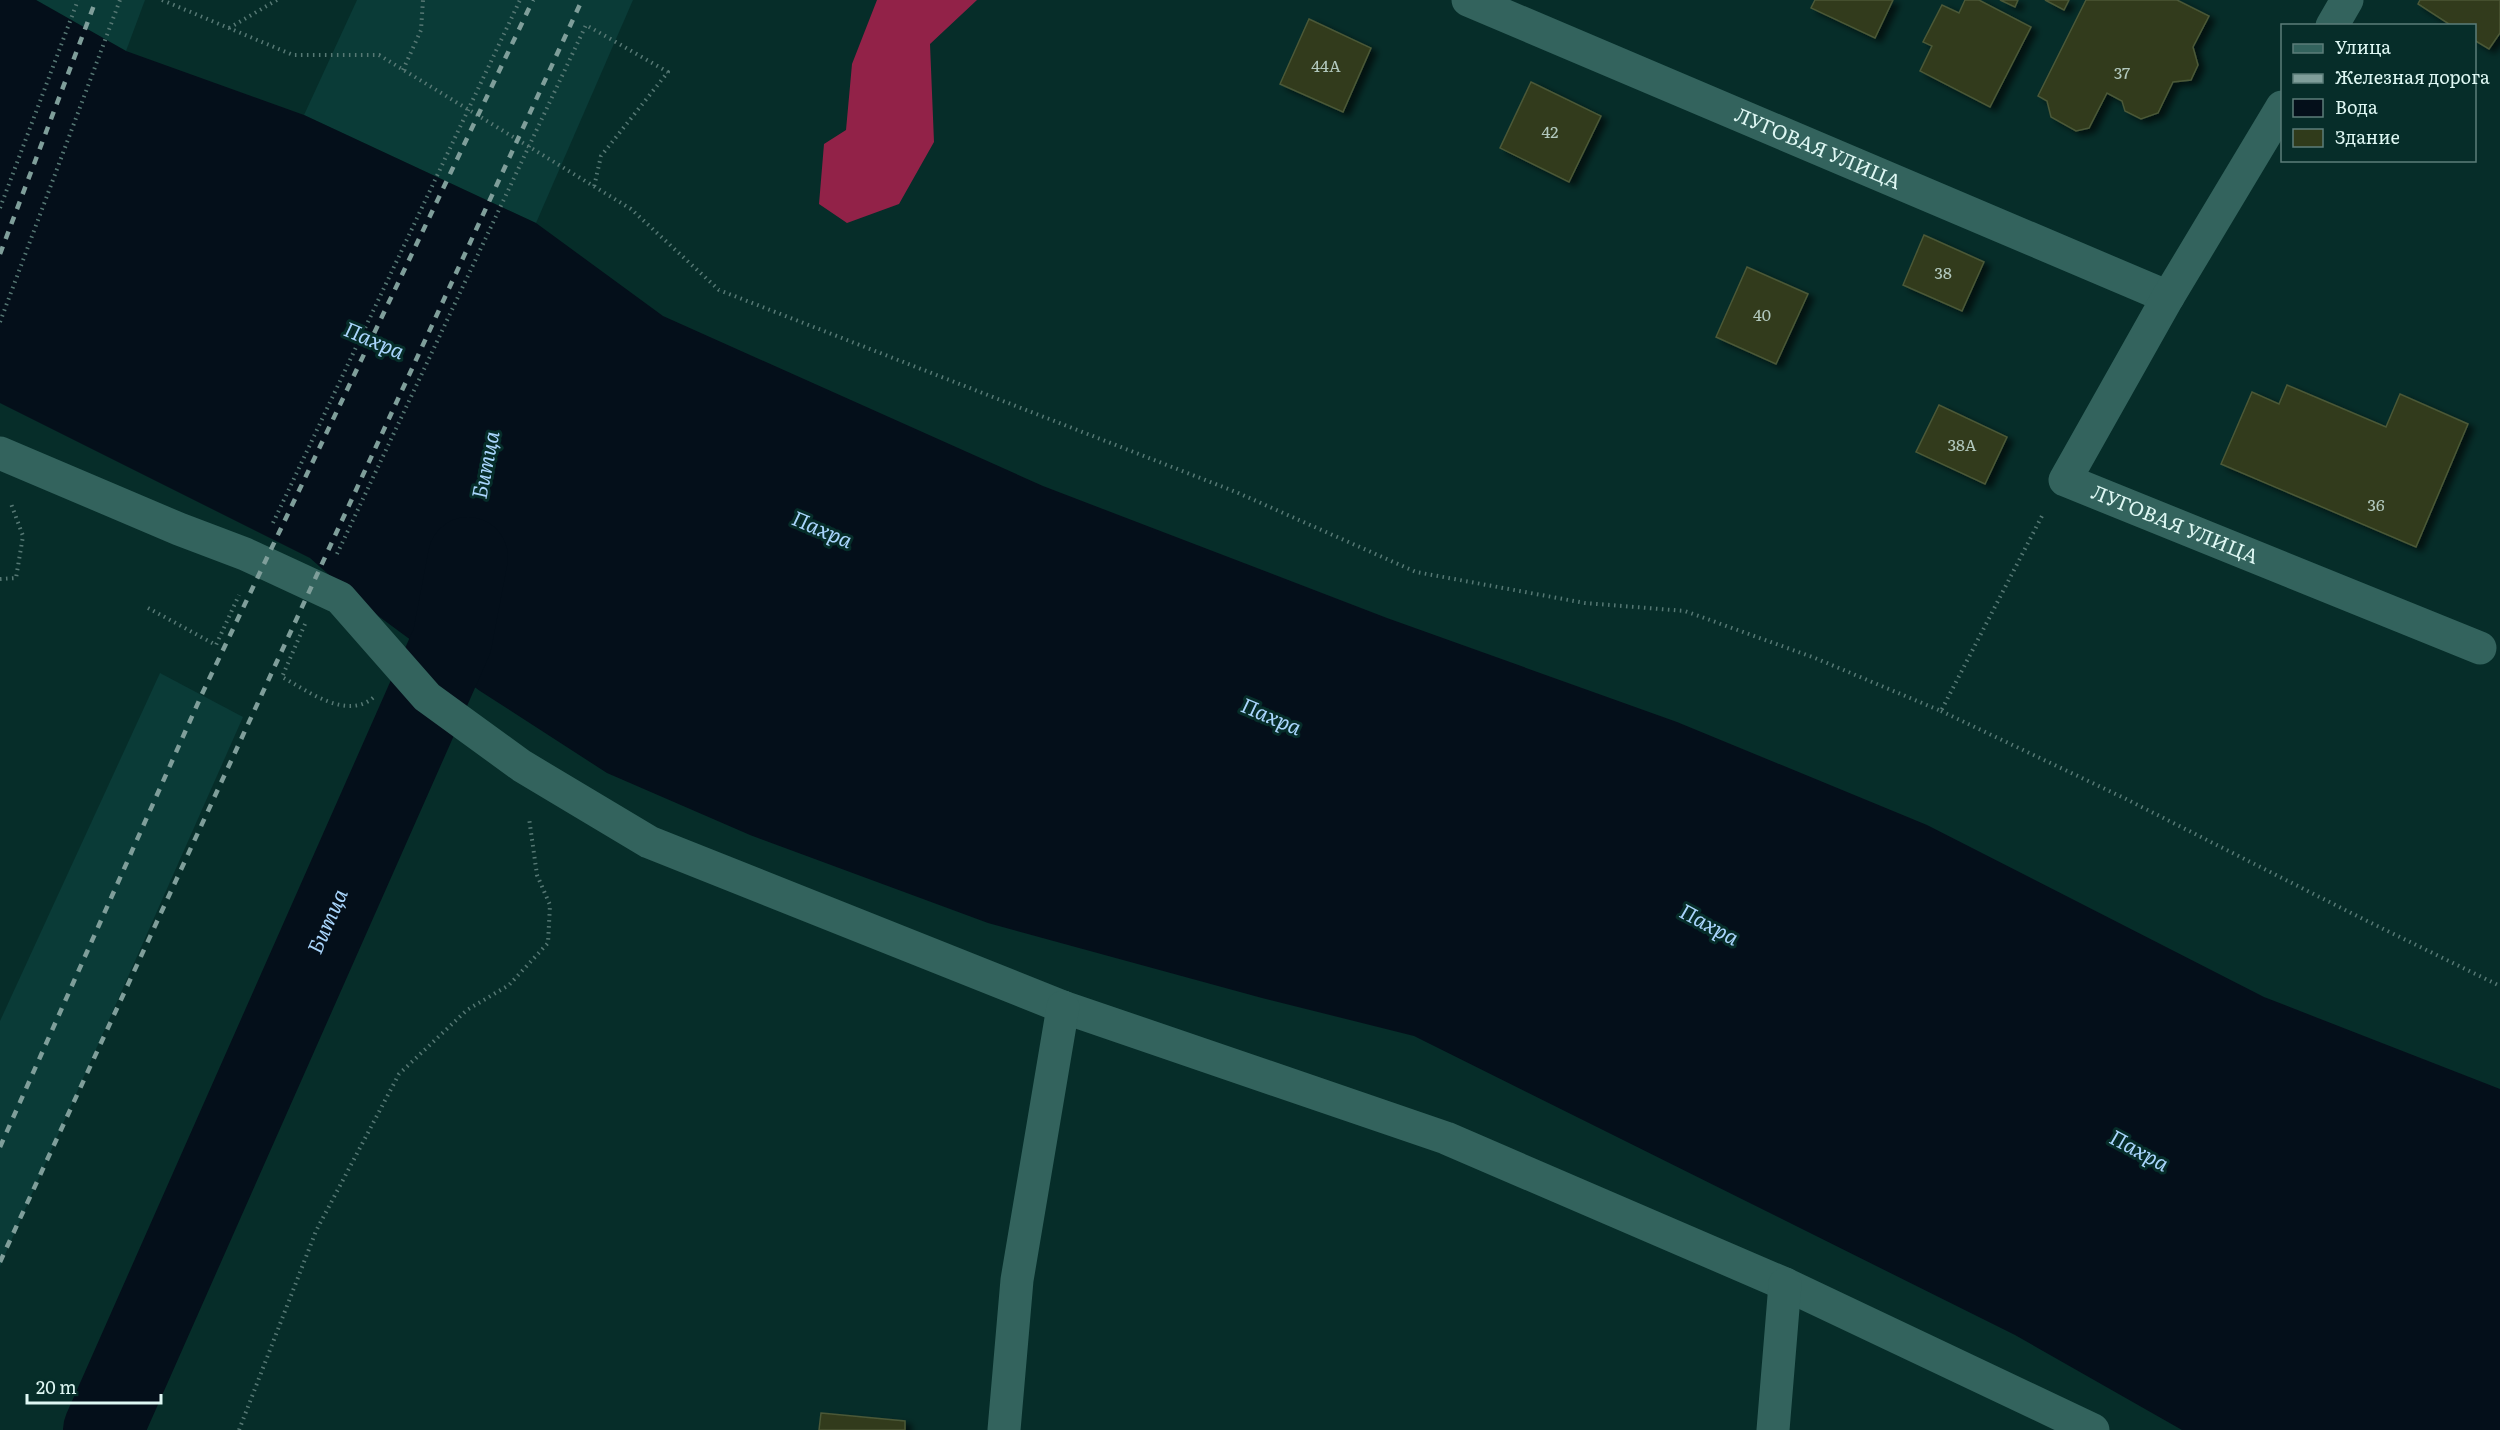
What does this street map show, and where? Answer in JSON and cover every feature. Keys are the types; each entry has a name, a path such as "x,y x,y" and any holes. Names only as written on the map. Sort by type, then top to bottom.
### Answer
{"street":[{"name":"ЛУГОВАЯ УЛИЦА","path":"1468,0 2168,297"},
{"path":"2333,24 2347,0"},
{"name":"ЛУГОВАЯ УЛИЦА","path":"2281,110 2168,297 2065,480 2480,648"},
{"path":"6,455 178,529 245,554 340,598 427,698 522,766 649,842 1063,1007 1446,1138 1785,1284 2092,1430"},
{"path":"1004,1430 1017,1280 1063,1007"},
{"path":"1773,1430 1785,1284"}],"path":[{"path":"0,208 78,0"},
{"path":"0,322 120,0"},
{"path":"162,0 293,55 379,55 632,209 719,290 1236,492 1416,573 1585,603 1685,611 1815,658 1941,711 2124,798 2363,920 2500,986"},
{"path":"228,28 277,0"},
{"path":"403,70 421,30 423,0"},
{"path":"271,527 520,0"},
{"path":"334,561 586,25 668,72 601,156 594,187"},
{"path":"0,579 16,578 23,536 6,489 6,455"},
{"path":"1941,711 2041,516 2065,480"},
{"path":"148,608 216,645 241,591"},
{"path":"310,614 282,677 340,707"},
{"path":"239,1430 316,1231 399,1074 467,1010 509,985 548,943 550,905 537,875 522,766"}],"shaded area":[{"path":"36,0 145,0 126,51"},
{"path":"357,0 633,0 536,223 304,115"},
{"path":"877,0 977,0 930,44 934,142 899,204 847,223 819,204 824,144 846,130 852,64"},
{"path":"160,673 243,717 0,1266 0,1021"}],"water":[{"name":"Пахра","path":"0,0 36,0 126,51 304,115 536,223 663,316 1043,486 1387,618 1677,722 1927,825 2264,997 2500,1089 2500,1430 2182,1430 2015,1335 1414,1036 1262,998 988,923 750,835 607,773 480,691 362,604 310,558 0,403"}],"building":[{"path":"1815,0 1893,0 1875,38 1811,8"},
{"path":"1965,0 1979,0 2031,27 1990,107 1920,71 1932,46 1923,42 1942,5 1959,13"},
{"path":"2000,0 2018,0 2015,7"},
{"path":"2045,0 2069,0 2064,10"},
{"path":"2086,0 2177,0 2209,16 2193,47 2198,65 2191,80 2173,82 2158,113 2141,119 2125,111 2122,101 2107,93 2089,128 2076,131 2051,117 2047,101 2038,96"},
{"path":"2420,0 2500,0 2500,33 2489,49 2476,41 2476,24 2449,24 2418,4"},
{"path":"1309,19 1371,48 1343,112 1280,84"},
{"path":"1531,82 1601,116 1569,182 1500,148"},
{"path":"1924,235 1984,262 1962,311 1903,285"},
{"path":"1747,267 1808,294 1776,364 1716,337"},
{"path":"2287,385 2386,427 2400,394 2468,424 2416,547 2221,464 2252,392 2279,404"},
{"path":"1939,405 2007,437 1985,484 1916,452"},
{"path":"821,1413 905,1421 905,1430 819,1430"}],"waterway":[{"name":"Битца","path":"103,1430 452,641 468,557"}],"railway":[{"path":"0,254 96,0"},
{"path":"0,1147 202,694 533,0"},
{"path":"0,1262 582,0"}]}
